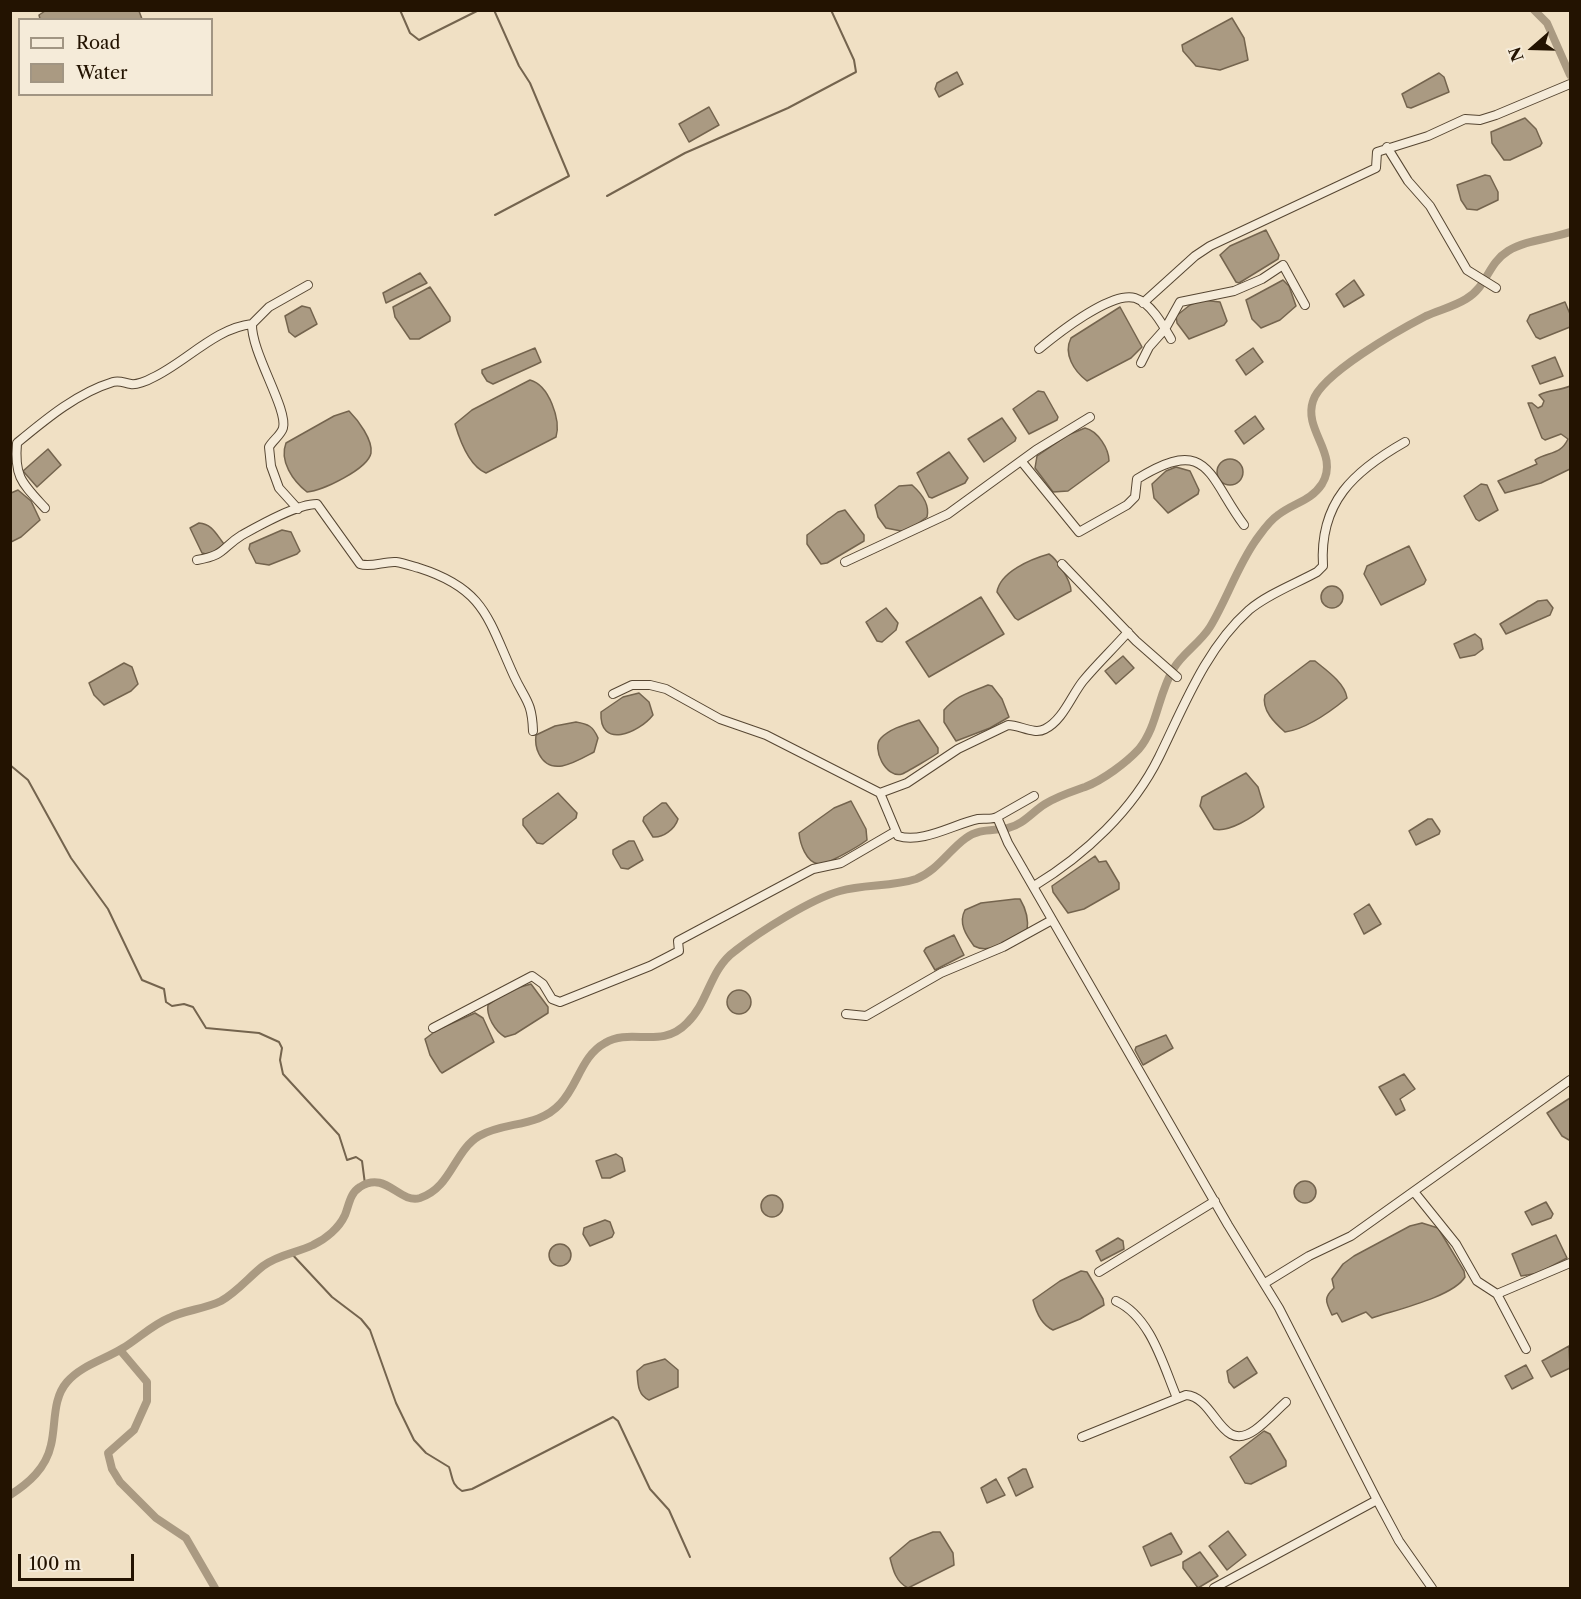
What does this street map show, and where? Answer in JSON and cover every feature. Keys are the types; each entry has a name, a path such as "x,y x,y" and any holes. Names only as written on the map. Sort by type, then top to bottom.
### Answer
{"street":[{"path":"1143,303 1195,256 1210,246 1376,168 1377,152 1428,135 1465,119 1480,120 1496,115 1569,84"},
{"path":"1387,147 1408,181 1430,206 1467,270 1496,288"},
{"path":"1140,363 1149,347 1165,329 1180,302 1234,291 1262,279 1283,265 1305,305"},
{"path":"45,508 20,481 15,465 17,443 53,413 93,391 115,381 132,385 153,378 215,339 244,324 252,324 269,307 308,285"},
{"path":"1039,349 1074,322 1119,299 1136,298 1143,303 1171,339"},
{"path":"252,324 255,344 283,418 281,432 269,447 271,466 279,488 298,509"},
{"path":"845,562 948,513 1036,450 1090,417"},
{"path":"1034,886 1082,852 1124,810 1159,758 1201,673 1226,636 1250,610 1317,572 1323,566 1324,527 1350,481 1371,461 1405,442"},
{"path":"1022,462 1079,532 1127,505 1135,498 1137,479 1170,462 1192,461 1202,464 1210,472 1224,491 1227,502 1244,525"},
{"path":"197,560 220,554 242,535 298,509 310,504 321,507 360,564 397,562 420,568 465,589 476,599 490,621 515,679 530,700 533,731"},
{"path":"1062,564 1128,632 1177,677"},
{"path":"880,792 907,783 958,749 1008,725 1017,725 1035,731 1044,730 1056,719 1084,679 1128,632"},
{"path":"613,694 632,686 650,685 666,688 720,719 766,735 880,792 898,836 906,838 925,835 956,824 999,821 1034,796"},
{"path":"999,821 1014,853 1052,920 1215,1201 1265,1282 1399,1541 1432,1588"},
{"path":"433,1029 532,976 543,984 552,999 560,1002 641,970 680,951 678,941 813,869 841,863 896,831"},
{"path":"846,1014 866,1016 941,973 1003,946 1052,920"},
{"path":"1265,1282 1309,1256 1351,1236 1415,1193 1455,1160 1539,1105 1570,1080"},
{"path":"1415,1193 1456,1244 1477,1281 1497,1294 1526,1349"},
{"path":"1099,1272 1215,1201"},
{"path":"1497,1294 1570,1263"},
{"path":"1116,1301 1128,1306 1156,1346 1177,1398"},
{"path":"1082,1437 1177,1398 1193,1395 1206,1406 1222,1429 1230,1435 1239,1437 1255,1430 1286,1402"},
{"path":"1214,1588 1377,1500"}],"water":[{"path":"45,11 139,11 142,18 40,18 39,15"},
{"path":"1232,18 1244,38 1248,60 1220,70 1196,66 1183,51 1182,45"},
{"path":"957,72 963,84 939,97 935,89 937,83"},
{"path":"1439,73 1444,77 1449,92 1411,108 1407,107 1402,94"},
{"path":"709,107 719,125 689,142 679,124"},
{"path":"1525,118 1536,129 1542,143 1510,160 1504,160 1492,143 1491,132"},
{"path":"1485,175 1490,176 1498,192 1498,200 1477,210 1467,209 1461,200 1457,185"},
{"path":"1266,230 1279,255 1278,259 1239,283 1236,282 1220,255 1230,246"},
{"path":"420,273 427,283 386,303 383,293"},
{"path":"1283,280 1289,286 1296,306 1280,320 1261,328 1252,319 1246,300"},
{"path":"1354,280 1364,295 1344,307 1336,294"},
{"path":"430,287 450,317 450,321 419,339 410,339 395,317 393,307"},
{"path":"1202,300 1220,302 1227,321 1224,325 1189,339 1177,323 1176,316 1190,305"},
{"path":"1565,302 1570,314 1570,327 1540,339 1536,337 1527,321 1530,315"},
{"path":"302,306 310,308 317,324 295,337 289,332 285,316"},
{"path":"1120,307 1142,347 1131,358 1087,381 1071,362 1068,350 1071,338"},
{"path":"535,348 541,362 537,364 493,384 487,381 482,373 482,370"},
{"path":"1253,348 1263,362 1246,375 1236,360"},
{"path":"1555,357 1563,376 1540,384 1532,366"},
{"path":"530,380 543,389 552,404 557,422 556,437 486,473 480,470 470,459 455,424 472,410"},
{"path":"1570,386 1570,469 1541,483 1505,493 1498,481 1537,464 1535,460 1557,451 1568,439 1561,434 1545,440 1542,438 1528,403 1538,408 1544,401 1539,395"},
{"path":"1038,391 1044,392 1058,417 1057,420 1029,434 1013,409"},
{"path":"349,411 370,442 371,453 368,459 344,478 323,488 307,492 297,482 286,464 284,450 286,443 334,416"},
{"path":"1255,416 1264,429 1244,444 1235,431"},
{"path":"1002,418 1016,438 1015,441 984,462 968,439"},
{"path":"1085,428 1102,441 1109,461 1068,491 1053,492 1035,468 1037,456 1068,435"},
{"path":"48,449 61,465 37,487 23,471"},
{"path":"949,452 968,478 965,483 932,498 929,497 917,473"},
{"path":"1230,459 1239,463 1243,472 1239,481 1230,485 1221,481 1217,472 1221,463"},
{"path":"1176,467 1190,471 1199,490 1198,494 1168,513 1154,498 1152,484 1166,471"},
{"path":"1481,484 1487,485 1498,510 1479,521 1464,496"},
{"path":"912,485 924,499 927,517 906,532 886,528 878,517 875,505 899,486"},
{"path":"18,490 31,501 40,520 21,537 11,542 11,493"},
{"path":"845,510 864,535 864,541 827,563 821,564 807,544 807,535 838,512"},
{"path":"199,523 211,527 224,544 212,554 202,553 190,528"},
{"path":"282,530 291,532 300,551 269,565 256,563 249,549 250,544"},
{"path":"1409,546 1426,580 1424,584 1381,605 1364,574 1367,566"},
{"path":"1049,554 1063,571 1071,591 1018,620 997,592 999,585 1017,567"},
{"path":"1332,586 1340,589 1343,597 1340,605 1332,608 1324,605 1321,597 1324,589"},
{"path":"981,597 1004,634 929,677 906,642"},
{"path":"1547,600 1553,608 1550,615 1506,634 1500,624 1538,601"},
{"path":"886,608 898,623 896,630 882,642 877,641 866,622"},
{"path":"1475,634 1481,639 1483,649 1475,655 1460,658 1454,644"},
{"path":"1123,656 1134,668 1116,684 1105,671"},
{"path":"1310,661 1315,661 1334,677 1343,687 1347,698 1310,724 1285,732 1267,711 1265,695"},
{"path":"124,663 132,667 138,684 131,691 104,705 94,695 89,683"},
{"path":"988,685 992,686 1002,699 1009,717 990,728 956,741 944,722 944,710 959,697"},
{"path":"639,693 649,702 653,715 647,722 630,732 621,734 606,731 602,724 601,712 623,697"},
{"path":"919,720 938,748 938,753 902,774 891,772 882,762 878,743 889,732"},
{"path":"576,722 590,726 596,734 598,738 594,752 565,765 550,765 544,761 537,749 536,735 555,726"},
{"path":"1246,773 1258,787 1264,807 1233,826 1220,830 1214,829 1200,806 1202,797"},
{"path":"558,793 577,813 576,818 543,844 537,843 523,825 523,819"},
{"path":"851,801 866,829 867,840 829,862 814,863 804,852 799,833 834,808"},
{"path":"662,803 666,803 678,819 668,832 653,837 643,821 644,817"},
{"path":"1428,819 1432,819 1440,831 1439,834 1416,845 1409,831"},
{"path":"629,841 634,841 643,860 628,869 621,868 613,850"},
{"path":"1095,856 1099,862 1106,861 1119,883 1119,889 1084,909 1068,913 1053,892 1052,886"},
{"path":"1020,899 1025,910 1028,922 1027,931 1008,942 987,949 974,946 966,933 962,920 965,910 981,903"},
{"path":"1369,904 1381,924 1364,934 1354,914"},
{"path":"954,935 964,955 935,970 924,951"},
{"path":"531,984 548,1007 548,1013 515,1034 505,1037 492,1023 488,1014 488,1005 510,990"},
{"path":"739,990 744,991 750,997 750,1007 744,1013 739,1014 734,1013 728,1007 727,1002 728,997 734,991"},
{"path":"475,1013 483,1018 494,1042 442,1073 430,1055 425,1039 437,1030"},
{"path":"1166,1035 1173,1048 1143,1065 1135,1050 1136,1047"},
{"path":"1404,1074 1415,1089 1400,1099 1405,1110 1396,1115 1379,1087"},
{"path":"1570,1098 1569,1140 1562,1136 1547,1113"},
{"path":"616,1154 622,1158 625,1171 610,1178 602,1178 596,1161"},
{"path":"1301,1181 1309,1181 1316,1188 1316,1196 1309,1203 1301,1203 1294,1196 1294,1188"},
{"path":"768,1195 776,1195 783,1202 783,1210 776,1217 768,1217 761,1210 761,1202"},
{"path":"1546,1202 1553,1214 1551,1218 1532,1225 1525,1212"},
{"path":"605,1220 610,1222 614,1233 612,1237 590,1246 583,1234 584,1228"},
{"path":"1422,1223 1438,1228 1464,1271 1465,1277 1459,1284 1436,1297 1372,1318 1366,1312 1342,1322 1337,1313 1332,1315 1327,1298 1334,1288 1332,1279 1343,1264 1410,1226"},
{"path":"1556,1235 1567,1258 1539,1273 1521,1276 1512,1254"},
{"path":"1118,1238 1123,1241 1124,1249 1101,1261 1096,1251"},
{"path":"560,1244 568,1247 571,1255 568,1263 560,1266 552,1263 549,1255 552,1247"},
{"path":"1081,1271 1087,1272 1103,1299 1104,1305 1080,1319 1053,1330 1040,1318 1033,1300 1060,1281"},
{"path":"1569,1346 1570,1368 1551,1377 1542,1361"},
{"path":"1247,1357 1257,1373 1234,1388 1229,1382 1227,1371"},
{"path":"665,1359 678,1370 678,1387 649,1400 640,1392 637,1371 644,1365"},
{"path":"1526,1365 1533,1378 1512,1389 1505,1376"},
{"path":"1264,1431 1270,1434 1286,1461 1286,1466 1251,1484 1245,1483 1230,1457"},
{"path":"1026,1469 1033,1487 1016,1496 1008,1478"},
{"path":"996,1479 1005,1495 987,1503 981,1488"},
{"path":"1228,1531 1246,1555 1227,1570 1209,1546"},
{"path":"933,1532 940,1532 953,1553 954,1565 908,1588 898,1579 890,1558 910,1541"},
{"path":"1171,1533 1181,1554 1151,1566 1143,1547"},
{"path":"1200,1552 1218,1576 1198,1588 1183,1568 1183,1562"}],"waterway":[{"path":"400,10 410,33 419,40 479,10"},
{"path":"494,10 519,66 530,83 569,176 495,215"},
{"path":"607,196 685,153 788,108 856,72 854,60 831,10"},
{"path":"1534,10 1547,23 1570,75"},
{"path":"10,1495 30,1480 45,1461 53,1437 59,1396 67,1382 79,1371 123,1348 151,1328 175,1315 221,1301 269,1262 323,1240 339,1224 352,1196 360,1187 377,1182 412,1199 430,1193 446,1178 464,1151 479,1136 489,1131 532,1121 551,1112 566,1097 590,1055 605,1043 625,1037 656,1037 677,1031 694,1015 726,959 745,943 786,917 815,901 840,891 916,879 937,866 971,835 981,831 1014,826 1050,801 1092,784 1121,765 1139,749 1145,740 1164,688 1174,668 1210,627 1256,540 1275,517 1313,494 1322,484 1327,463 1311,412 1313,401 1319,390 1345,366 1380,342 1426,316 1456,304 1473,294 1496,262 1508,251 1522,244 1570,232"},
{"path":"10,765 28,780 71,858 108,909 142,980 164,989 166,1002 172,1006 184,1004 193,1007 206,1028 259,1033 279,1042 282,1048 280,1060 283,1074 339,1135 347,1160 356,1157 362,1161 365,1184"},
{"path":"290,1252 332,1297 361,1319 370,1330 396,1403 414,1440 426,1453 449,1467 458,1488 462,1491 472,1489 613,1417 618,1421 650,1489 669,1510 690,1557"},
{"path":"120,1350 147,1382 147,1401 134,1430 108,1453 112,1469 120,1482 156,1518 186,1538 215,1588"}]}
